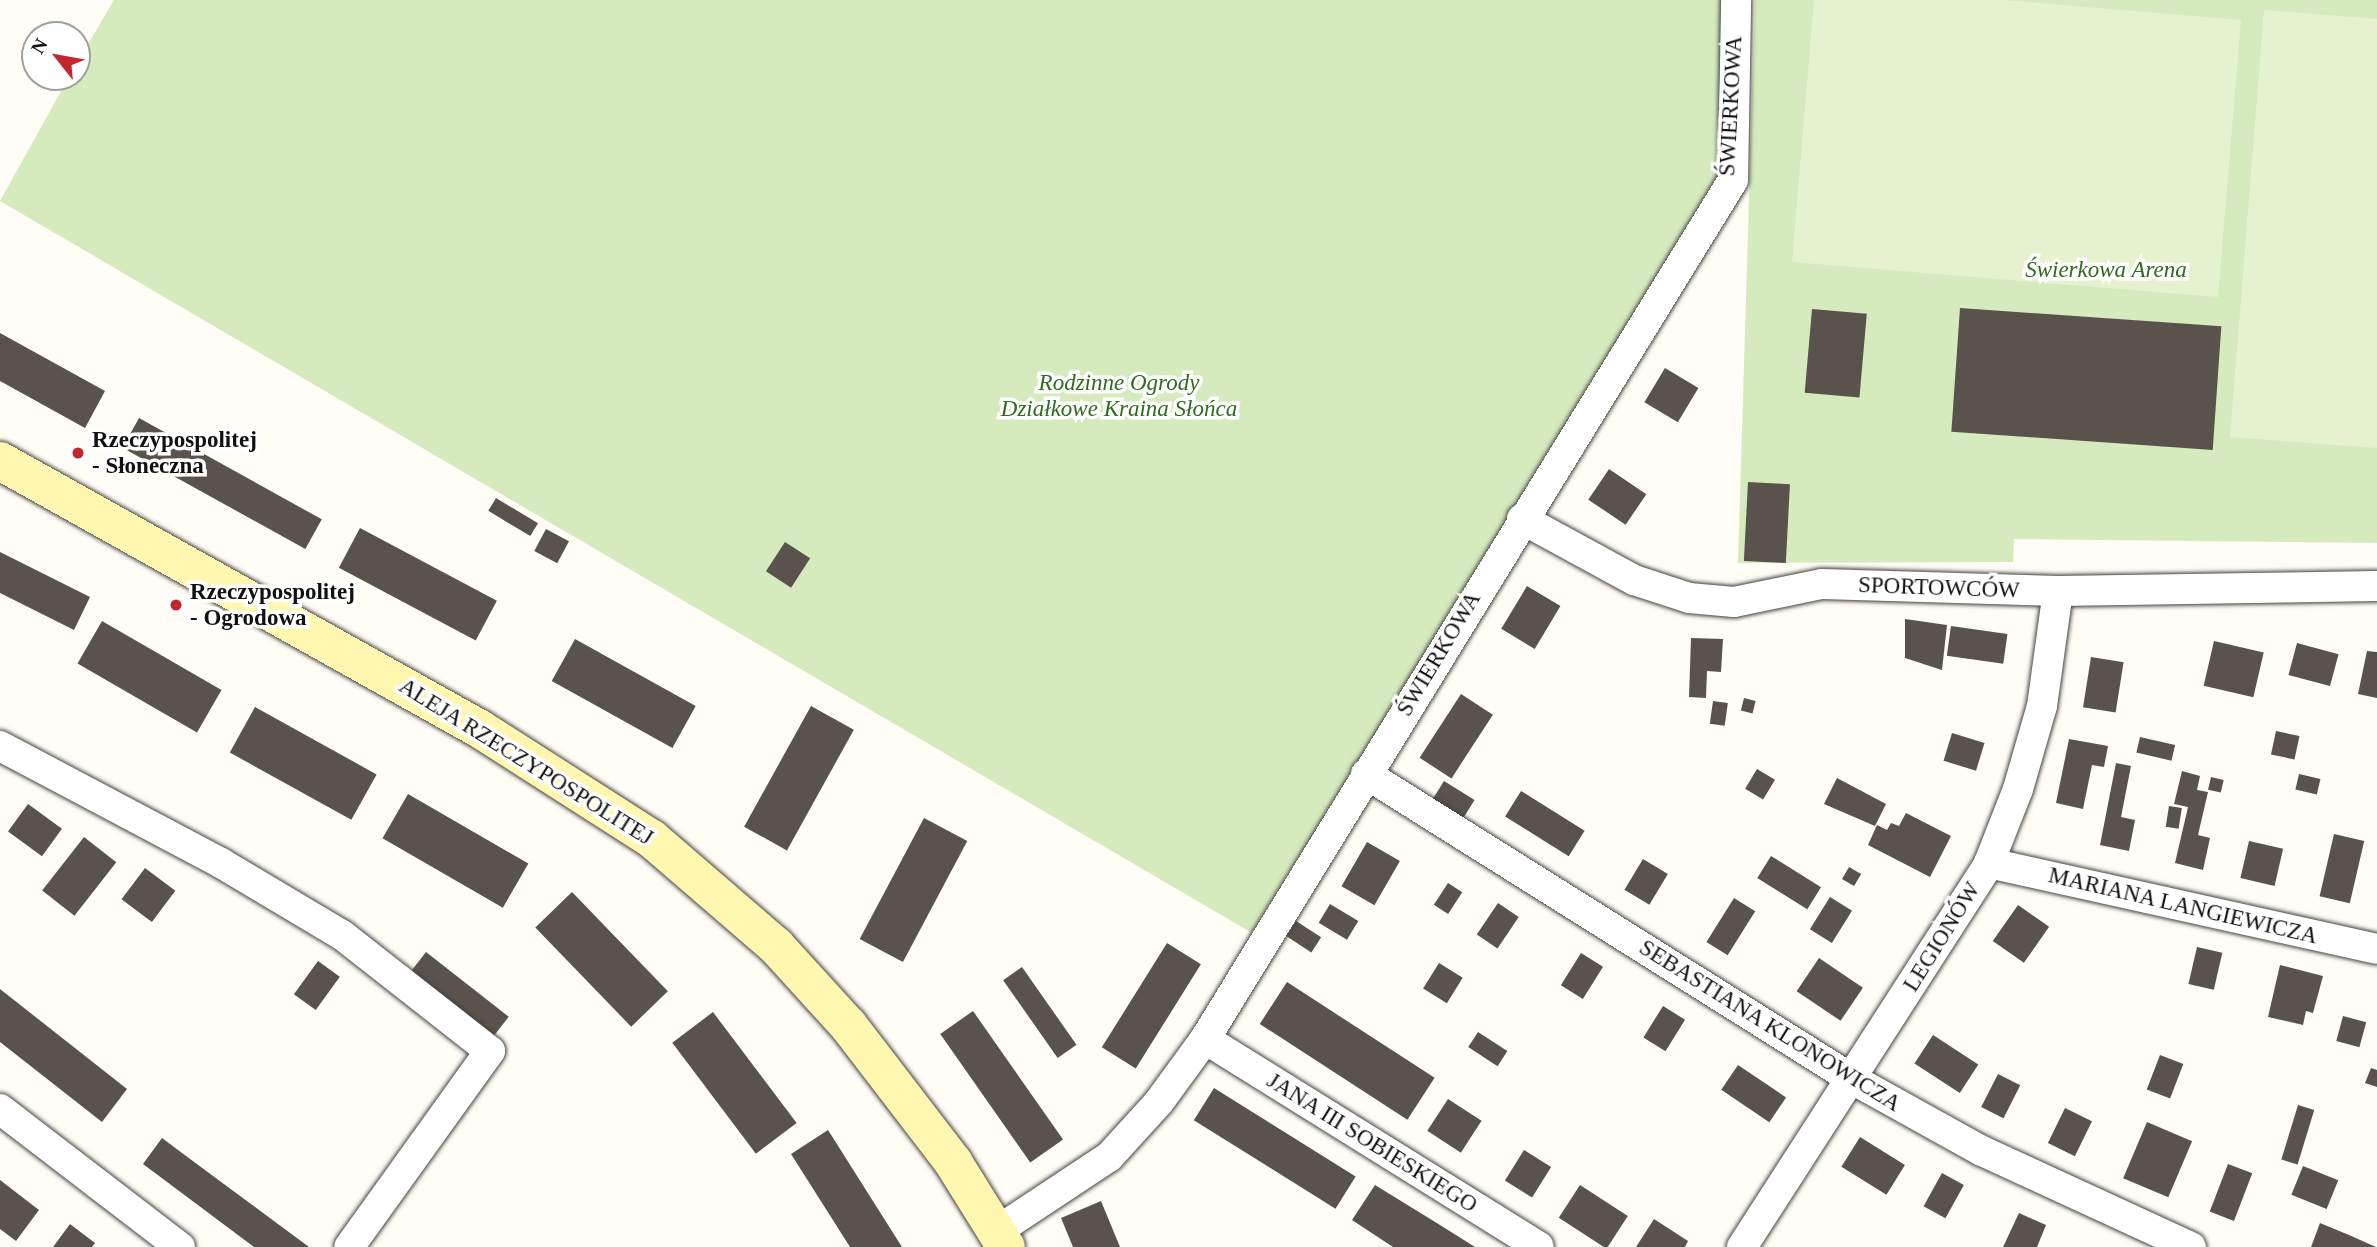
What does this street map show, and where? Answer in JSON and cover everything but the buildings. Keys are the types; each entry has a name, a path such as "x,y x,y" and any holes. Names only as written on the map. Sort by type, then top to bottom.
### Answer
{"street":[{"name":"ŚWIERKOWA","path":"1002,1239 1109,1157 1159,1102 1205,1039 1522,519 1733,180 1736,0"},
{"name":"ALEJA RZECZYPOSPOLITEJ","path":"0,461 480,729 652,839 776,946 848,1025 953,1162 1002,1239"},
{"name":"SPORTOWCÓW","path":"1522,519 1634,580 1689,598 1734,602 1822,584 2058,591 2377,586"},
{"name":"LEGIONÓW","path":"1742,1247 1852,1080 1989,863 2018,789 2042,706 2058,591"},
{"path":"0,746 221,863 342,935 490,1051 349,1247"},
{"name":"SEBASTIANA KLONOWICZA","path":"1366,774 1852,1080 1982,1151 2191,1247"},
{"name":"MARIANA LANGIEWICZA","path":"1989,863 2377,949"},
{"name":"JANA III SOBIESKIEGO","path":"1205,1039 1539,1247"},
{"path":"0,1109 180,1247"}],"green space":[{"name":"Rodzinne Ogrody Działkowe Kraina Słońca","path":"114,0 1724,0 1722,177 1252,933 0,201 61,91 91,91 91,39"},
{"name":"Świerkowa Arena","path":"1755,0 2377,0 2377,543 2014,539 2013,562 1738,563"},
{"path":"1814,0 2003,0 2241,20 2218,297 1792,262"},
{"path":"2264,10 2377,19 2377,448 2230,437"}],"place":[{"name":"Rzeczypospolitej - Słoneczna","path":"78,453"},
{"name":"Rzeczypospolitej - Ogrodowa","path":"176,605"}]}
